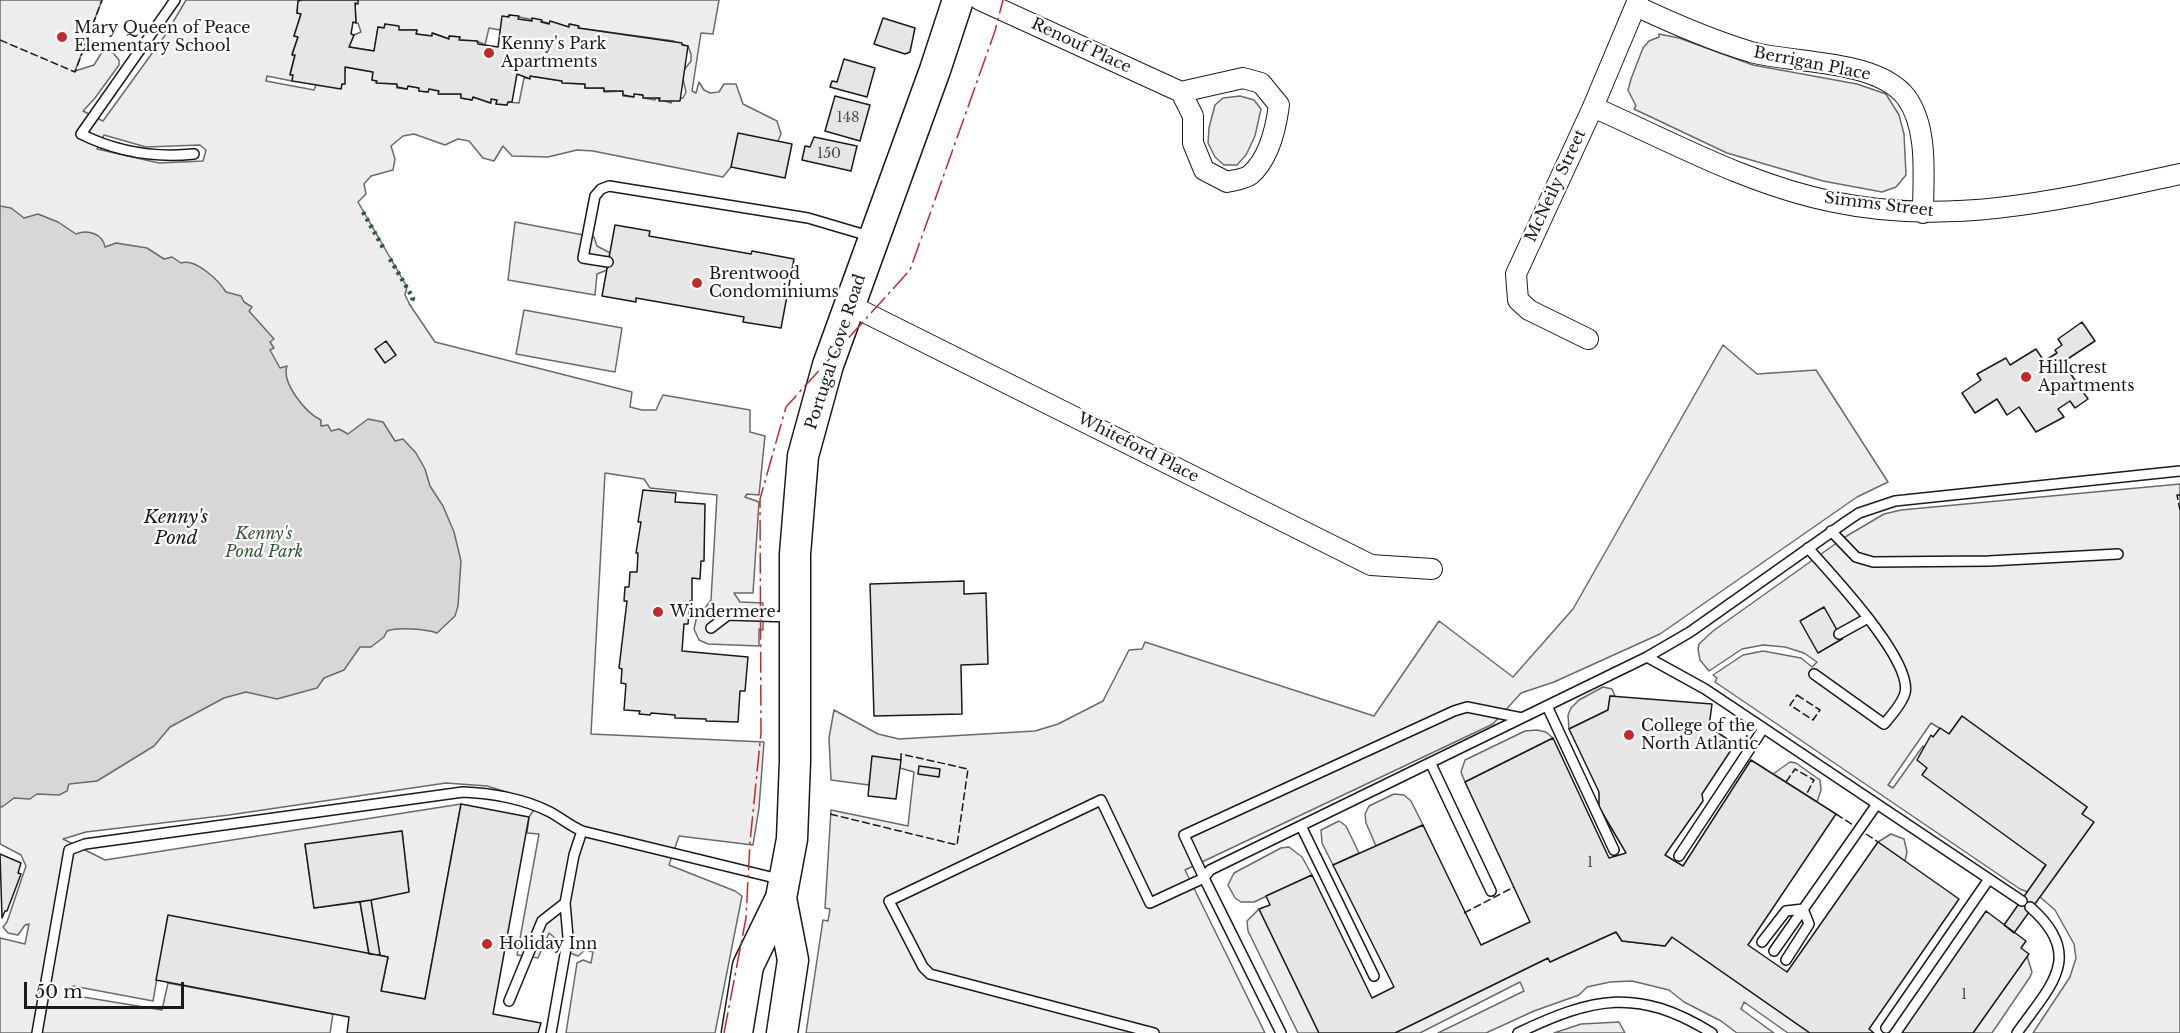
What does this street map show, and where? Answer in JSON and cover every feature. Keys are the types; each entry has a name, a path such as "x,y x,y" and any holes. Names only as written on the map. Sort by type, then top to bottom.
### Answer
{"main road":[{"name":"Portugal Cove Road","path":"737,1033 748,966 783,889 792,839 795,772 795,554 803,456 828,365 958,0"},
{"name":"Portugal Cove Road","path":"783,889 793,960 784,1031"}],"street":[{"name":"Renouf Place","path":"980,0 1181,92"},
{"name":"McNeily Street","path":"1588,339 1528,310 1518,300 1515,287 1516,274 1593,107 1637,3"},
{"name":"Berrigan Place","path":"1637,3 1677,26 1748,51 1866,72 1896,87 1907,99 1919,129 1923,213"},
{"path":"1243,78 1261,83 1279,105 1276,131 1262,159 1249,176 1227,182 1204,171 1193,143 1193,116 1181,92 1243,78"},
{"name":"Simms Street","path":"1593,107 1666,142 1796,193 1834,203 1923,213 1965,212 2040,203 2180,174"},
{"name":"Whiteford Place","path":"850,305 1371,565 1432,569"}],"lane":[{"path":"175,0 81,134 100,144 143,153 167,156 194,154"},
{"path":"609,262 583,258 595,196 601,189 609,186 808,218 875,238"},
{"path":"1154,1033 930,974 923,967 889,901 1101,800 1150,903 1204,878 1210,870 1647,657 1690,632 1859,513 1895,501 2180,471"},
{"path":"1831,531 1856,557 1873,562 1989,561 2118,554"},
{"path":"1808,548 1868,618 1893,655 1904,677 1905,693 1884,724 1814,674"},
{"path":"711,628 728,615 796,618"},
{"path":"1839,634 1868,618"},
{"path":"1647,657 1705,689 2026,904 2053,932 2061,958 2048,988 2017,1033"},
{"path":"1547,706 1614,850"},
{"path":"1281,1033 1184,835 1454,711 1467,707 1521,718"},
{"path":"1679,856 1763,729"},
{"path":"1431,764 1491,891"},
{"path":"37,1033 69,850 74,847 463,792 481,793 531,804 551,812 569,826 582,831 783,889"},
{"path":"1774,951 1877,804"},
{"path":"1301,826 1374,976"},
{"path":"551,1033 568,937 565,903 574,855 582,831"},
{"path":"1886,1028 1989,879"},
{"path":"509,1001 542,921 565,903"},
{"path":"1762,942 1786,911 1803,909"},
{"path":"1786,960 1809,924 1803,909"},
{"path":"1518,1033 1582,1006 1617,1002 1666,1010 1689,1018 1712,1033"}],"shaded area":[{"name":"Kenny's Pond Park","path":"0,0 102,0 75,71 94,65 102,52 109,48 119,60 119,65 83,111 103,121 166,34 186,0 302,0 298,1 297,13 301,14 294,36 298,37 292,54 295,55 290,74 293,75 292,81 267,76 266,81 314,90 316,85 344,84 345,67 373,72 372,80 377,83 397,84 397,88 407,89 408,86 428,92 429,89 439,91 439,94 461,94 461,98 472,100 473,97 490,103 491,99 497,100 496,104 507,105 508,102 519,103 524,78 530,76 563,83 585,84 585,88 604,88 604,92 623,91 623,96 643,95 644,98 655,100 656,98 671,103 672,100 683,98 686,92 683,79 684,70 691,61 691,54 688,46 674,41 578,28 570,24 569,27 509,15 500,30 489,28 485,45 477,41 459,40 460,37 450,36 449,39 433,33 432,36 416,34 417,30 399,30 385,24 384,28 378,27 374,51 349,47 354,35 361,32 356,23 355,3 359,0 719,0 713,34 701,33 692,91 696,93 699,82 704,90 710,93 719,92 724,84 736,84 743,104 777,121 781,134 778,141 731,167 723,177 593,151 577,150 548,157 512,156 503,146 494,161 483,158 469,141 458,139 445,145 414,134 403,136 391,146 395,159 393,170 371,176 364,184 366,194 358,202 407,287 405,295 410,305 435,342 632,392 630,407 642,410 656,410 663,395 750,410 750,432 765,436 759,495 747,494 745,497 759,502 753,593 734,593 740,602 763,603 763,630 759,629 759,646 708,644 699,640 694,629 696,620 711,600 717,495 650,488 644,479 605,473 591,734 764,742 759,808 753,845 679,836 669,865 735,891 742,896 715,1033 566,1033 577,963 583,960 591,963 593,952 585,950 578,956 554,947 555,938 549,933 538,958 517,955 539,834 527,833 529,817 539,802 487,786 446,783 229,815 86,832 63,839 105,860 461,804 425,999 381,991 388,957 380,955 371,900 409,891 402,831 305,845 314,908 360,902 369,954 168,916 153,1001 73,986 71,995 162,1010 168,983 333,1014 330,1033 0,1033 0,938 25,944 29,924 25,925 18,935 8,933 3,927 7,922 26,866 21,855 0,844","holes":["104,135 146,147 200,145 206,150 203,161 159,163 97,149"]},
{"path":"1659,34 1679,38 1753,65 1857,84 1886,94 1899,115 1904,134 1906,175 1896,187 1882,192 1823,181 1727,153 1634,109 1636,106 1628,90 1631,79 1643,48 1649,41 1659,37"},
{"path":"1240,96 1254,100 1261,109 1255,136 1246,155 1237,165 1224,165 1215,157 1208,143 1209,128 1215,105 1223,98"},
{"path":"515,222 594,237 597,246 610,253 607,270 597,274 595,295 508,280"},
{"path":"524,310 622,328 615,372 516,354"},
{"path":"1723,345 1757,374 1816,370 1888,482 1857,497 1660,634 1554,682 1521,693 1493,724 1185,870 1265,1033 806,1033 823,920 828,921 830,909 825,908 831,810 908,826 914,772 900,768 900,760 873,757 869,785 831,780 829,738 834,710 878,734 899,739 1035,731 1058,724 1103,701 1129,650 1142,649 1145,642 1374,716 1439,621 1513,677 1573,609"},
{"path":"2180,484 2180,1033 2033,1033 2070,977 2076,958 2074,944 2055,910 2040,897 2020,889 1715,682 1717,678 1713,675 1743,655 1763,651 1801,658 1812,667 1817,662 1804,653 1785,647 1763,645 1742,649 1709,671 1700,660 1699,644 1713,631 1845,537 1884,514 1901,510","holes":["1824,608 1842,639 1818,652 1801,621","1962,716 2087,807 2082,814 2093,823 2054,877 2042,869 2046,865 1923,746 1893,788 1888,785 1931,723 1949,734"]},
{"path":"1603,687 1612,689 1615,696 1610,696 1608,710 1569,729 1568,715 1571,708 1579,700"},
{"path":"1525,731 1546,732 1553,738 1465,782 1461,772 1465,760"},
{"path":"1790,762 1796,763 1820,780 1821,790 1817,802 1773,774"},
{"path":"1394,794 1404,795 1411,801 1423,825 1376,846 1366,823 1365,814 1369,806"},
{"path":"1339,821 1346,826 1359,853 1333,865 1322,843 1321,830"},
{"path":"1891,834 1904,839 1907,852 1905,861 1878,842"},
{"path":"1289,847 1302,857 1312,875 1254,902 1241,902 1235,898 1228,885 1234,873 1281,848"},
{"path":"1259,909 1319,1033 1298,1033 1248,931 1247,921"},
{"path":"1616,932 1622,941 1665,946 1672,937 1810,1033 1788,1033 1744,1002 1741,1009 1774,1033 1737,1033 1721,1021 1684,1002 1669,990 1632,981 1610,982 1587,987 1579,995 1534,1011 1486,1033 1438,1033 1524,991 1520,982 1420,1033 1395,1033 1548,958 1550,962"},
{"path":"2027,956 2032,972 2030,977 1992,1033 1973,1033"},
{"path":"1619,1022 1625,1033 1554,1033 1581,1024"}],"water":[{"name":"Kenny's Pond","path":"0,206 11,208 24,218 38,214 58,222 76,234 90,232 101,239 105,247 116,243 147,248 164,259 172,257 181,263 187,262 200,267 213,277 226,292 241,296 244,302 252,307 249,311 274,339 270,342 274,348 270,350 280,368 287,366 286,373 291,389 302,404 321,420 321,426 328,425 331,431 339,429 348,434 368,419 383,422 395,441 403,439 416,453 425,469 430,486 443,506 454,532 461,561 458,606 455,616 437,633 412,629 387,631 384,637 371,647 360,647 344,670 324,678 317,688 277,699 246,692 224,698 170,727 154,746 97,781 69,784 67,791 59,795 37,794 30,799 14,798 2,807 0,806"}],"building":[{"name":"Kenny's Park Apartments","path":"358,0 358,4 355,3 356,23 353,22 351,34 354,35 349,47 374,51 378,27 384,28 385,24 399,26 399,30 417,30 416,34 432,36 432,33 449,39 449,36 460,37 459,40 477,41 478,44 498,47 502,16 509,17 509,15 519,16 518,19 532,21 532,18 549,24 550,21 569,27 569,24 579,26 578,28 682,43 688,46 680,101 659,101 660,98 643,98 643,95 634,94 634,97 623,95 623,91 585,88 585,84 562,83 562,81 530,76 530,79 517,74 512,102 508,102 507,105 496,104 497,100 491,99 491,103 473,97 472,100 461,98 461,94 438,94 439,91 429,89 428,92 419,91 419,88 408,86 407,89 397,87 397,84 376,83 377,81 372,80 373,72 345,67 345,84 342,84 341,89 292,81 293,75 290,75 295,55 292,55 298,37 294,36 301,14 297,13 298,1"},
{"path":"883,18 915,28 910,52 905,54 874,44"},
{"path":"844,59 875,68 867,97 830,87 832,81 837,82"},
{"path":"835,96 870,105 860,141 825,131"},
{"path":"738,133 792,144 785,178 731,167"},
{"path":"814,137 857,146 851,171 802,160 805,146 810,147"},
{"name":"Brentwood Condominiums","path":"615,225 650,231 649,236 794,259 781,328 743,322 744,317 636,298 636,302 602,296"},
{"name":"Hillcrest Apartments","path":"2082,322 2095,341 2066,360 2072,367 2068,370 2088,399 2075,408 2070,401 2058,409 2064,417 2036,432 2019,407 2007,415 1997,399 1975,413 1962,393 1981,380 1977,374 2006,358 2010,365 2036,349 2044,361 2057,353 2055,350 2062,345 2058,339"},
{"path":"386,341 396,355 385,363 375,349"},
{"name":"Windermere","path":"643,490 676,493 675,502 705,504 704,561 701,561 700,579 692,578 692,602 690,601 688,624 684,624 682,651 748,657 745,691 740,691 738,722 675,718 675,715 639,714 640,711 624,710 626,684 621,683 622,669 619,668 627,601 624,601 625,587 629,587 630,572 637,572 638,553 636,553 641,522 638,522"},
{"path":"964,581 964,594 986,593 988,664 961,665 962,714 874,716 870,584"},
{"path":"1824,607 1842,639 1818,653 1800,621"},
{"name":"College of the North Atlantic","path":"1610,696 1712,704 1709,727 1735,744 1702,794 1703,801 1665,855 1683,866 1751,760 1836,814 1748,945 1787,972 1878,842 1959,899 1869,1029 1874,1033 1810,1033 1672,937 1665,946 1622,941 1616,932 1550,962 1548,958 1395,1033 1319,1033 1259,909 1270,905 1266,896 1312,875 1372,998 1394,987 1333,865 1423,825 1481,945 1530,922 1465,782 1553,738 1609,858 1626,853 1599,807 1599,792 1569,729 1608,710"},
{"path":"1962,716 2087,807 2082,814 2094,822 2014,933 2004,925 2046,865 1922,775 1927,768 1917,760 1931,735 1933,737 1940,728 1949,734"},
{"path":"872,756 901,760 896,799 868,796"},
{"path":"919,766 940,769 939,777 918,774"},
{"path":"461,804 529,817 493,1014 541,1023 538,1033 347,1033 349,1017 156,980 168,915 388,957 381,991 425,999"},
{"path":"402,831 409,892 314,908 305,844"},
{"path":"0,854 21,863 18,873 21,874 7,911 2,918"},
{"path":"371,900 380,955 369,954 360,902"},
{"path":"1986,911 2026,941 2021,948 2029,954 1973,1033 1902,1033"}],"hedge":[{"path":"363,212 385,251"},
{"path":"390,259 413,298 410,305"}],"fence":[{"path":"0,40 75,72 102,0"},
{"path":"2180,495 2177,495 2180,510"},
{"path":"1797,695 1820,710 1813,720 1790,705 1797,695"},
{"path":"830,814 957,845 968,769 901,754 901,760"},
{"path":"1786,782 1795,769 1814,780 1806,795"},
{"path":"1836,814 1853,825"},
{"path":"1866,834 1878,842"},
{"path":"1464,913 1514,887"}],"power":[{"path":"724,1033 746,918 750,842 761,733 760,499 786,407 910,270 995,31 1003,0"}],"place":[{"name":"Mary Queen of Peace Elementary School","path":"62,37"},
{"name":"Kenny's Park Apartments","path":"489,53"},
{"name":"Brentwood Condominiums","path":"697,283"},
{"name":"Hillcrest Apartments","path":"2026,377"},
{"name":"Windermere","path":"658,612"},
{"name":"College of the North Atlantic","path":"1629,735"},
{"name":"Holiday Inn","path":"487,944"}]}
